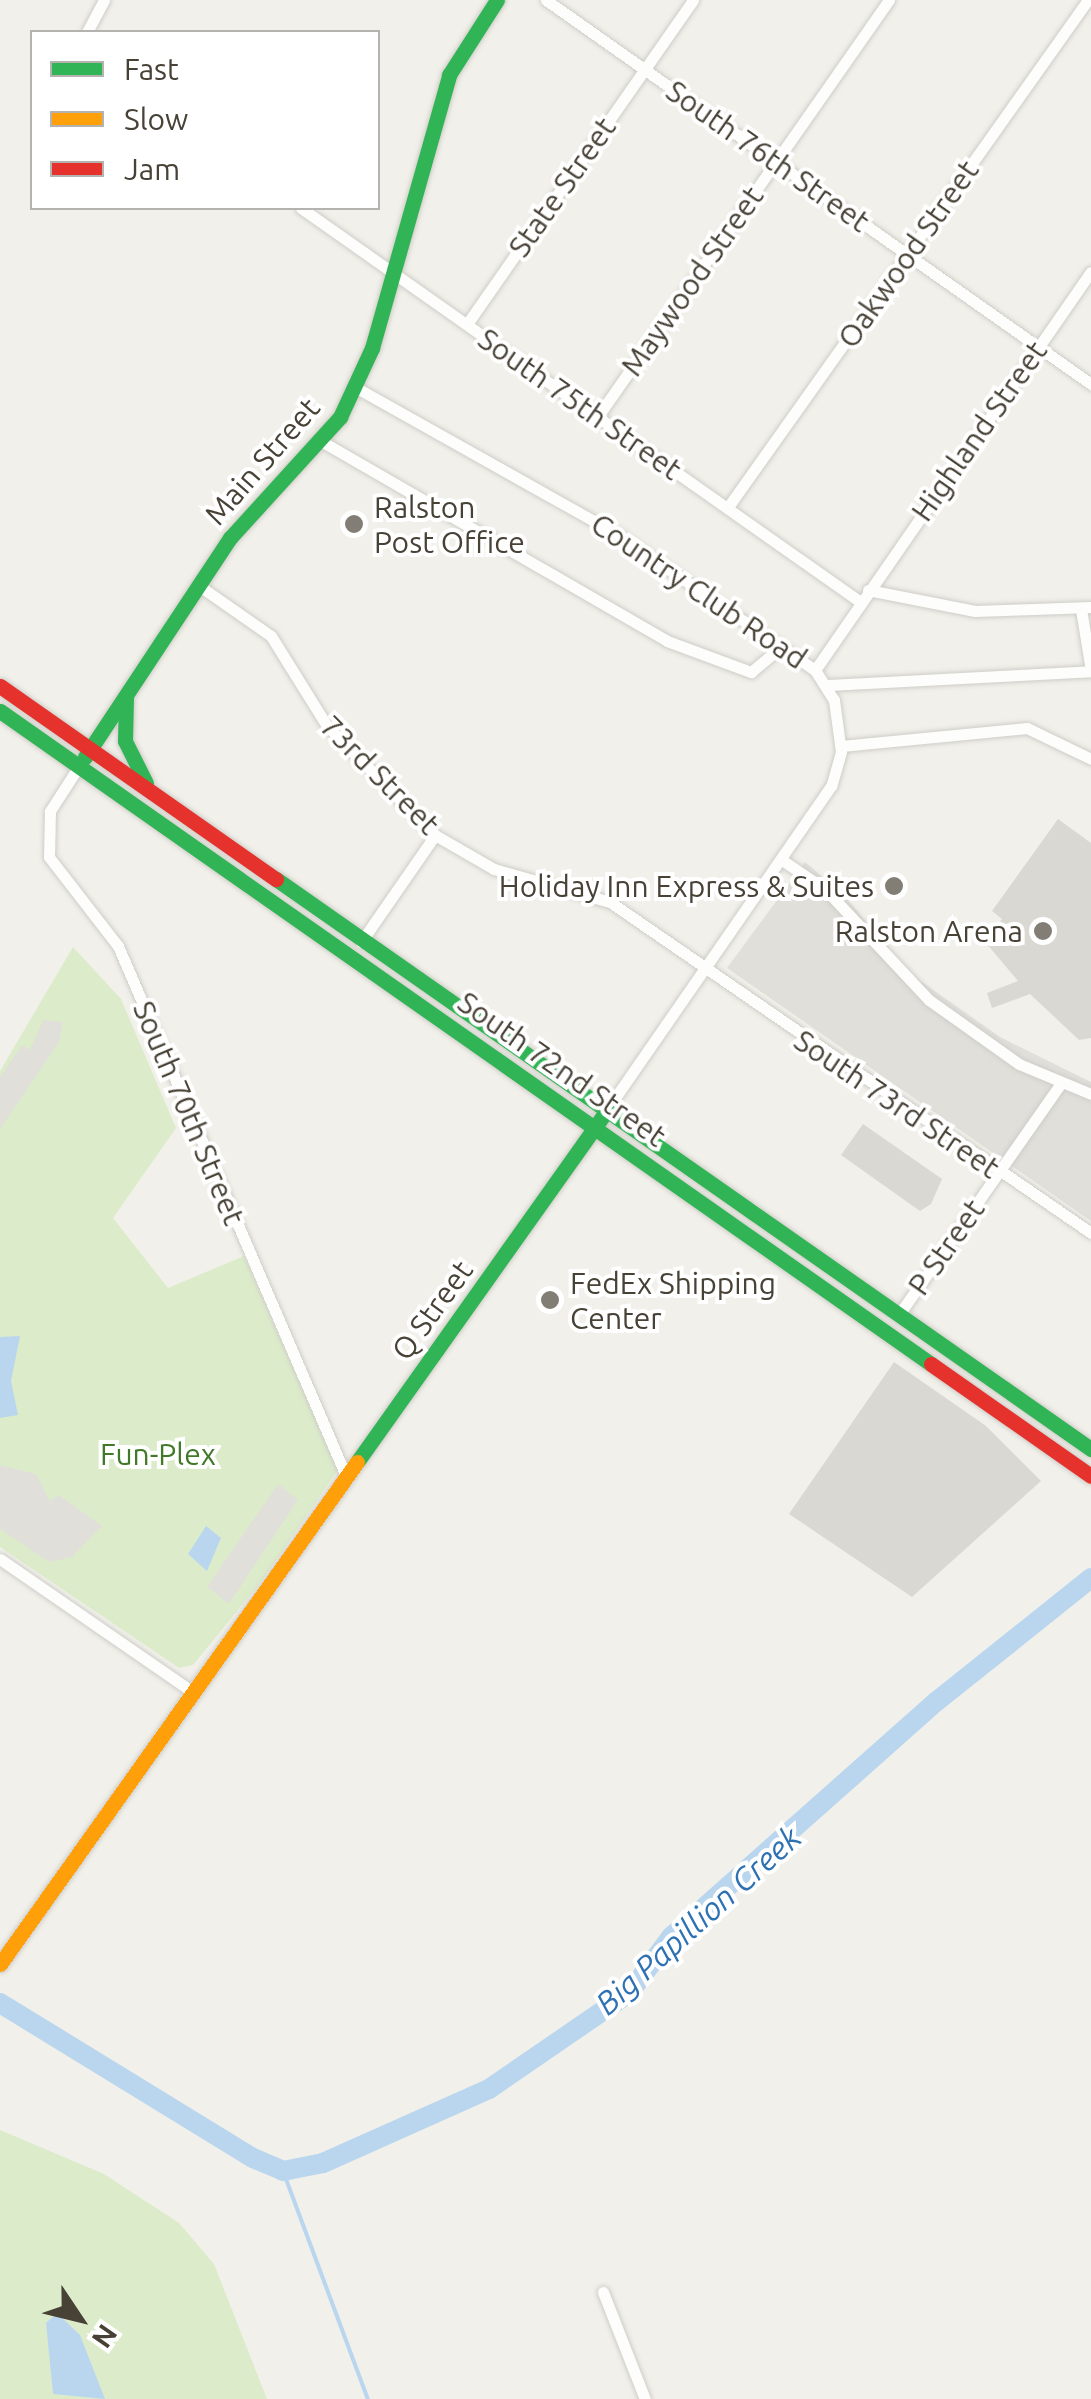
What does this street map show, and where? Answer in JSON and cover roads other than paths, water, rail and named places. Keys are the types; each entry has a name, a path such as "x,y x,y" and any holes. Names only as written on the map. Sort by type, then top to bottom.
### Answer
{"main road":[{"name":"Main Street","path":"79,766 244,520 322,441 355,387 449,75 497,0"},
{"name":"South 72nd Street","path":"0,686 609,1107 1091,1449"},
{"path":"126,698 126,741 149,788"},
{"name":"South 72nd Street","path":"0,711 1091,1476"},
{"name":"Q Street","path":"0,1964 609,1107"},
{"path":"804,1272 829,1276 885,1313 900,1312"}],"street":[{"path":"87,30 104,0"},
{"name":"South 76th Street","path":"546,0 1091,384"},
{"name":"State Street","path":"466,324 693,0"},
{"name":"Maywood Street","path":"598,416 889,0"},
{"name":"Oakwood Street","path":"728,506 1088,2"},
{"name":"South 75th Street","path":"303,210 859,602"},
{"name":"Highland Street","path":"868,590 1091,272"},
{"name":"Country Club Road","path":"355,387 619,535 815,670 868,590"},
{"path":"322,441 667,640 751,672 782,647"},
{"name":"73rd Street","path":"198,585 271,636 327,726 435,835 494,869 588,891 706,970"},
{"path":"828,685 1091,671 1086,608 974,611 868,590"},
{"name":"Q Street","path":"609,1107 831,786 841,746 828,685 815,670"},
{"path":"841,746 1027,728 1091,760"},
{"name":"South 70th Street","path":"79,766 50,811 49,857 118,946 346,1476"},
{"path":"351,956 435,835"},
{"path":"782,860 826,890 929,1000 1019,1064 1091,1094"},
{"name":"South 73rd Street","path":"706,970 999,1174 1091,1233"},
{"name":"P Street","path":"900,1312 1061,1083"},
{"path":"0,1558 191,1692"},
{"path":"603,2292 645,2399"}],"water":[{"path":"20,1336 11,1381 18,1415 0,1418 0,1337"},
{"path":"206,1526 221,1538 207,1571 188,1554"},
{"path":"57,2313 80,2335 105,2399 53,2394 46,2323"}],"waterway":[{"name":"Big Papillion Creek","path":"0,2003 253,2158 283,2171 323,2163 489,2089 630,1992 671,1937 937,1701 1091,1578"},
{"path":"283,2171 368,2399"}],"place":[{"name":"Ralston Post Office","path":"354,524"},
{"name":"Holiday Inn Express & Suites","path":"894,886"},
{"name":"Ralston Arena","path":"1043,931"},
{"name":"FedEx Shipping Center","path":"550,1300"}],"park label":[{"name":"Fun-Plex","path":"158,1454"}]}
